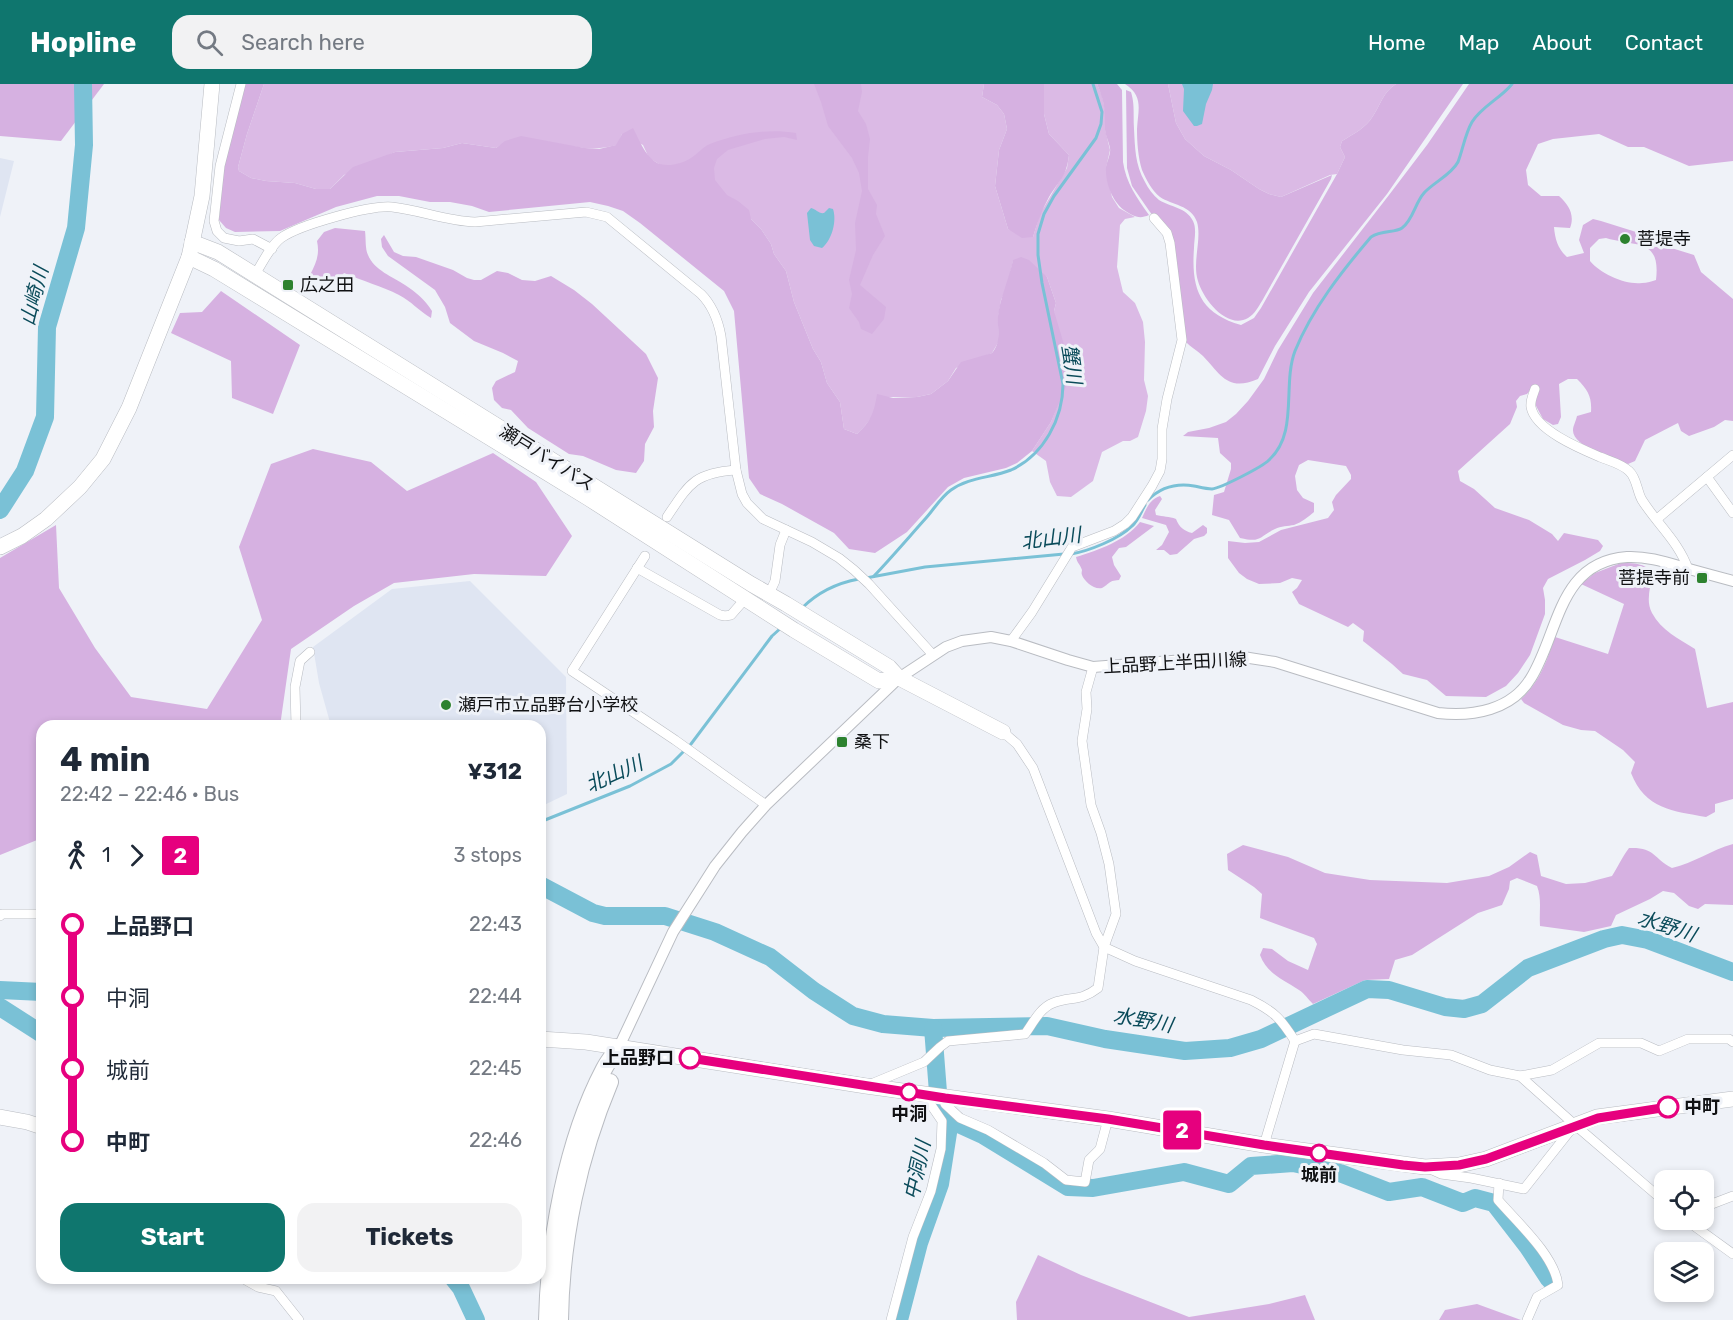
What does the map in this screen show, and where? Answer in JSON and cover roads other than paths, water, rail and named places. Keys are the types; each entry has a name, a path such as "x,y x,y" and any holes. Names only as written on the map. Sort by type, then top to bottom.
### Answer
{"highway":[{"path":"0,547 22,536 46,519 80,487 103,459 129,408 190,249 202,196 212,84"},
{"name":"瀬戸バイパス","path":"190,249 218,252 889,667 899,678 1003,732"},
{"name":"瀬戸バイパス","path":"190,249 214,269 588,498 794,630 879,681 899,678"},
{"path":"546,1039 586,1042 866,1086 1108,1119 1264,1145 1425,1167 1459,1165 1486,1159 1598,1118 1733,1099"},
{"path":"547,1320 554,1244 567,1171 590,1099 604,1068 620,1047"},
{"path":"560,1320 566,1245 578,1183 620,1047"},
{"path":"0,1117 36,1125"}],"street":[{"path":"241,84 220,166 214,221 217,231 225,238 239,241 254,239 272,249"},
{"path":"254,276 279,240 292,231 366,208 395,207 458,222 586,212 607,217 701,294 715,313 721,336 736,470 742,494 754,512 763,519 812,542 839,558 869,584 933,655"},
{"path":"1011,641 1066,560 1072,547 1114,531 1125,524 1132,517 1160,471 1162,429 1167,399 1182,340 1170,243 1167,233 1154,218"},
{"path":"1535,389 1531,405 1537,420 1577,448 1628,470 1635,479 1640,496 1649,510 1684,555 1688,569"},
{"path":"1658,519 1733,455"},
{"path":"667,517 686,488 693,482 712,473 736,470"},
{"path":"1707,477 1733,513"},
{"path":"769,594 775,581 780,545 786,531"},
{"path":"645,556 572,671 766,805"},
{"name":"上品野上半田川線","path":"620,1047 673,932 690,904 742,832 766,805 899,678 933,655 962,641 991,637 1011,641 1093,667 1243,657 1275,662 1438,713 1466,715 1478,713 1507,701 1526,685 1536,668 1566,597 1577,579 1594,567 1612,559 1639,557 1660,560 1733,581"},
{"path":"637,568 725,616 736,611 745,599"},
{"path":"296,720 295,687 300,661 310,652"},
{"path":"866,1086 924,1062 948,1041 1025,1034 1041,1012 1053,1003 1088,996 1098,988 1104,947 1116,914 1109,864 1091,805 1082,741 1087,710 1086,692 1093,667"},
{"path":"1003,732 1017,744 1033,768 1096,933 1104,947 1136,961 1251,1000 1269,1009 1283,1023 1294,1040 1264,1145"},
{"path":"0,916 2,914 36,914"},
{"path":"1294,1040 1314,1034 1403,1050 1451,1055 1490,1070 1520,1076 1552,1070 1599,1043 1641,1043 1659,1051 1688,1039 1729,1039 1733,1042"},
{"path":"1520,1076 1654,1193"},
{"path":"891,1320 913,1237 931,1191 941,1149 942,1121 931,1105 938,1096 960,1118 997,1135 1044,1162 1066,1180 1084,1182 1089,1161 1100,1149 1108,1119"},
{"path":"1425,1167 1441,1174 1524,1189 1575,1125"},
{"path":"1499,1183 1498,1200 1549,1259 1557,1274 1558,1285 1537,1297 1527,1320"},
{"path":"1714,1203 1733,1196"},
{"path":"1700,1230 1733,1254"},
{"path":"253,1284 276,1291 299,1320"}],"water":[{"path":"1182,84 1213,84 1202,124 1194,126 1183,111 1184,89"},
{"path":"811,208 822,213 829,208 833,209 833,230 826,245 822,248 814,246 810,240 807,213"}],"waterway":[{"name":"山崎川","path":"0,510 25,471 45,417 47,327 76,228 84,145 83,84"},
{"name":"蟹川","path":"874,576 947,493 965,483 1003,473 1023,463 1042,445 1055,422 1060,410 1063,384 1042,283 1038,234 1044,214 1054,196 1096,138 1102,112 1093,84"},
{"name":"北山川","path":"1148,500 1158,492 1175,486 1217,488 1269,460 1278,449 1284,436 1291,364 1295,351 1319,305 1371,237 1399,230 1406,225 1424,193 1451,171 1458,162 1472,122 1512,84"},
{"name":"北山川","path":"1071,554 1095,547 1120,535 1134,524 1145,505"},
{"name":"北山川","path":"866,578 925,567 1064,554"},
{"name":"北山川","path":"802,608 828,589 859,579"},
{"name":"北山川","path":"546,820 630,786 671,764 691,744 772,636 782,627"},
{"name":"水野川","path":"546,888 593,913 605,916 665,916 715,932 770,957 814,991 853,1016 883,1024 933,1028 1047,1026 1105,1039 1185,1051 1230,1048 1261,1039 1367,989 1389,990 1445,1007 1464,1009 1482,1004 1528,968 1604,939 1622,935 1648,940 1733,972"},
{"name":"水野川","path":"0,990 36,992"},
{"path":"0,1007 36,1030"},
{"name":"中洞川","path":"899,1320 919,1243 940,1184 950,1120 939,1105 933,1028"},
{"path":"950,1120 983,1135 1068,1187 1093,1188 1184,1172 1229,1184 1251,1166 1293,1163 1340,1173 1389,1192 1422,1187 1463,1203 1475,1198 1494,1203 1549,1279"},
{"path":"458,1284 476,1320"}],"place":[{"name":"菩堤寺","path":"1625,239"},
{"name":"広之田","path":"288,285"},
{"name":"菩提寺前","path":"1702,578"},
{"name":"瀬戸市立品野台小学校","path":"446,705"},
{"name":"桑下","path":"842,742"},
{"name":"上品野口","path":"690,1058"},
{"name":"中洞","path":"909,1092"},
{"name":"中町","path":"1668,1107"},
{"name":"城前","path":"1319,1153"}]}
